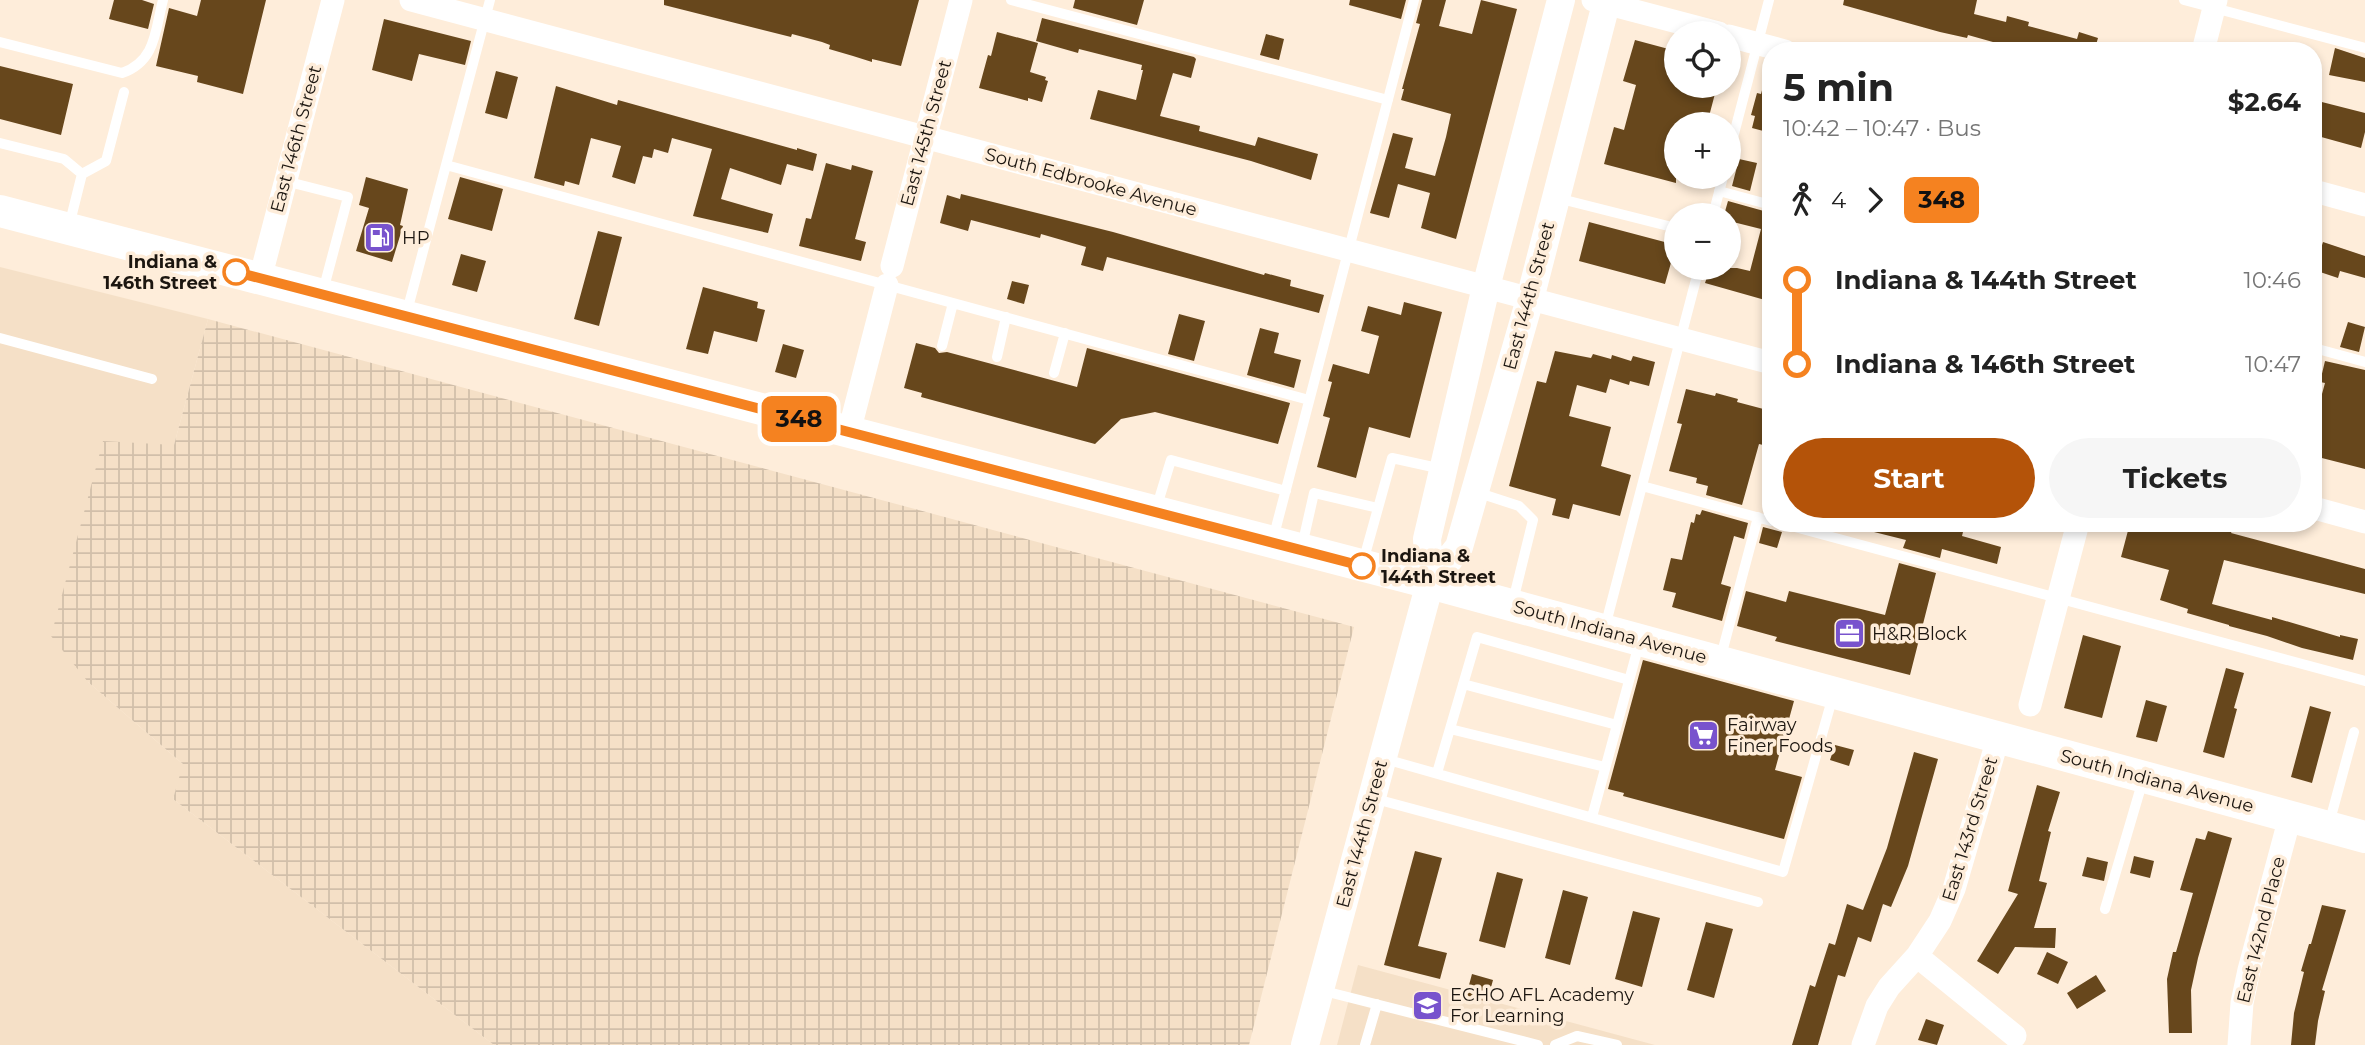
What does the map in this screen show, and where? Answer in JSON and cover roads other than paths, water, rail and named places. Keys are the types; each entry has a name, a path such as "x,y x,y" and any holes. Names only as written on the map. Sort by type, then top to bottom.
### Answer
{"main road":[{"name":"South Indiana Avenue","path":"0,211 1430,583 2365,837"}],"street":[{"name":"East 146th Street","path":"260,279 333,0"},
{"name":"South Edbrooke Avenue","path":"411,0 487,10 925,137 1762,361"},
{"name":"East 145th Street","path":"849,432 961,0"},
{"name":"East 144th Street","path":"1305,1045 1430,583 1427,539 1486,287 1562,0"},
{"name":"East 144th Street","path":"1430,583 1459,547 1530,299 1602,1"},
{"path":"1602,1 1675,21"},
{"path":"2205,42 2215,4"},
{"path":"1741,39 1762,45"},
{"path":"2322,193 2365,205"},
{"path":"2322,510 2365,522"},
{"path":"2030,705 2076,532"},
{"name":"East 143rd Street","path":"1863,1045 1877,1006 1889,987 1917,956 1940,921 1954,889 1998,737"},
{"name":"East 142nd Place","path":"2239,1045 2242,1003 2249,970 2290,817"},
{"path":"1917,956 2015,1036"}],"lane":[{"path":"0,42 122,73 132,69 149,55 163,0"},
{"path":"1011,0 1388,100"},
{"path":"1287,546 1286,491 1414,0"},
{"path":"1740,112 1769,0"},
{"path":"2184,0 2215,4 2365,48"},
{"path":"405,317 487,10"},
{"path":"69,229 82,174 106,161 124,92"},
{"path":"0,143 64,159 82,174"},
{"path":"446,165 889,275 953,303 1309,400"},
{"path":"285,181 348,197 322,295"},
{"path":"1716,203 1719,191 1762,203"},
{"path":"1556,198 1664,225"},
{"path":"1604,631 1696,280"},
{"path":"942,346 953,303"},
{"path":"997,357 1006,317"},
{"path":"1054,373 1065,333"},
{"path":"0,338 152,379"},
{"path":"2322,350 2365,362"},
{"path":"1362,566 1392,458 1445,470"},
{"path":"1155,512 1171,460 1286,491"},
{"path":"1642,486 1762,518"},
{"path":"1474,491 1519,506 1533,520 1512,606"},
{"path":"1287,546 1314,494 1378,508"},
{"path":"1719,662 1758,517"},
{"path":"1813,532 2365,681"},
{"path":"1437,773 1477,637 1629,680"},
{"path":"1591,817 1640,640"},
{"path":"1463,684 1617,724"},
{"path":"1383,758 1783,872 1834,693"},
{"path":"1450,729 1605,767"},
{"path":"2329,827 2354,732"},
{"path":"2105,909 2144,777"},
{"path":"1372,798 1758,902"},
{"path":"1320,990 1538,1045"},
{"path":"1365,1045 1377,1004"},
{"path":"1555,1045 1577,1036 1617,1045"}],"place":[{"name":"HP","path":"379,238"},
{"name":"Indiana & 146th Street","path":"236,272"},
{"name":"Indiana & 144th Street","path":"1362,566"},
{"name":"H&R Block","path":"1849,634"},
{"name":"Fairway Finer Foods","path":"1704,735"},
{"name":"ECHO AFL Academy For Learning","path":"1427,1005"}]}
